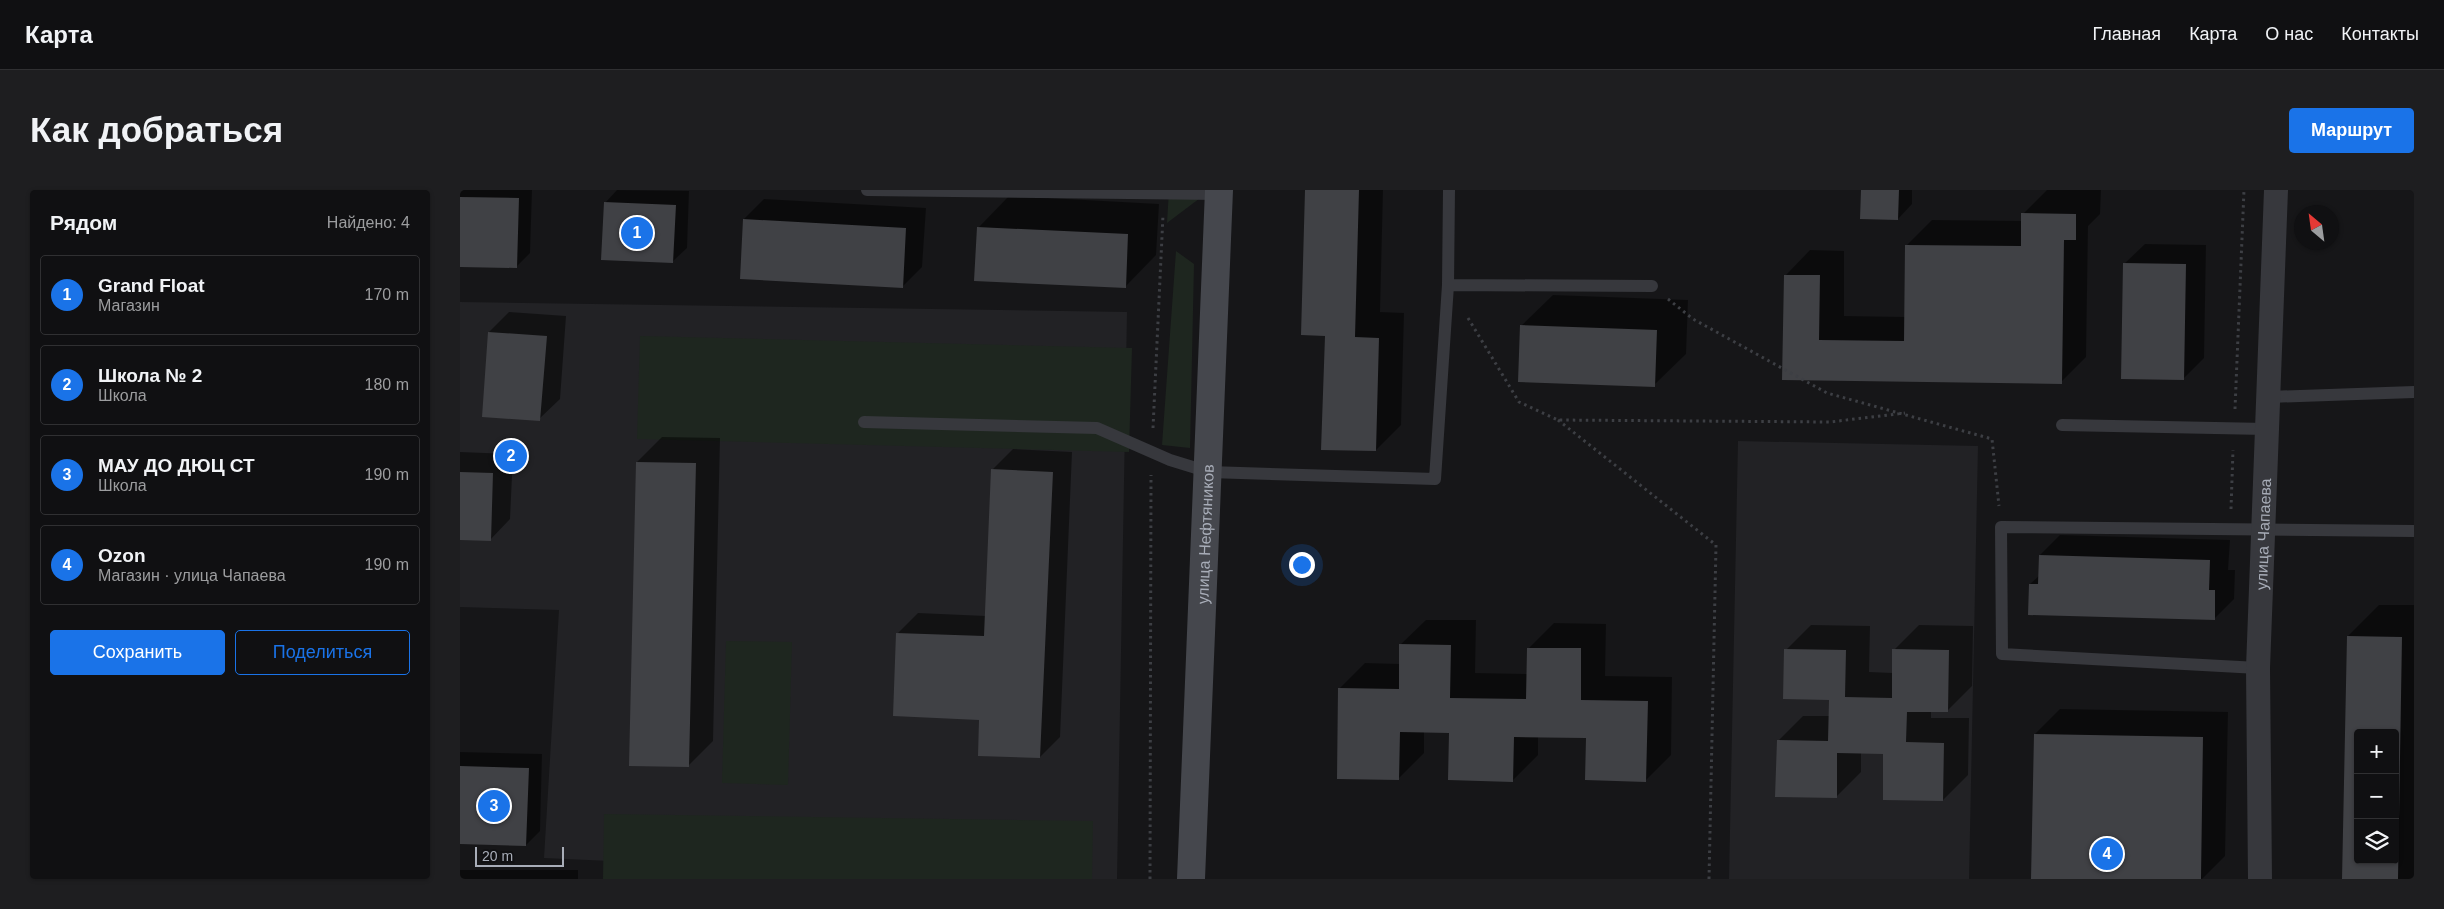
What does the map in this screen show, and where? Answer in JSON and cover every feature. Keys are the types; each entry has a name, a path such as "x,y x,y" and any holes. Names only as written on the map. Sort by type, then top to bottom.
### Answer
{"main road":[{"name":"улица Нефтяников","path":"1191,879 1219,192"}],"street":[{"name":"улица Чапаева","path":"2260,879 2258,668 2276,190"}],"lane":[{"path":"867,190 1164,194 1219,192"},
{"path":"864,422 1097,428 1152,452 1209,472 1435,480 1448,285 1449,190"},
{"path":"1448,285 1652,286"},
{"path":"2268,398 2414,392"},
{"path":"2062,426 2266,429"},
{"path":"2258,668 2002,654 2002,527 2414,531"}],"path":[{"path":"2230,529 2244,190"},
{"path":"1150,879 1152,452 1164,194"},
{"path":"1448,285 1519,402 1558,420 1716,545 1709,879"},
{"path":"1652,286 1693,319 1828,393 1905,413 1992,439 2002,527"},
{"path":"1558,420 1830,422 1905,413"}],"shaded area":[{"path":"1169,190 1208,192 1167,223"},
{"path":"1176,251 1194,264 1190,448 1162,445"},
{"path":"460,302 1127,312 1117,879 1010,879 544,858 559,610 460,607"},
{"path":"640,336 1132,348 1129,452 637,439"},
{"path":"1738,441 1978,446 1969,879 1729,879"},
{"path":"726,641 792,642 788,785 722,783"},
{"path":"604,814 1093,821 1092,879 603,879"}],"building":[{"path":"1305,190 1359,190 1355,337 1379,338 1376,451 1321,450 1325,336 1301,335"},
{"path":"1861,190 1899,190 1898,220 1860,219"},
{"path":"460,197 519,198 517,268 460,267"},
{"path":"604,202 676,205 673,263 601,260"},
{"path":"2021,213 2076,214 2076,240 2064,240 2062,384 1782,380 1784,275 1820,275 1819,340 1904,341 1905,245 2021,246"},
{"path":"743,219 906,228 903,288 740,279"},
{"path":"977,227 1128,234 1126,288 974,281"},
{"path":"2123,263 2186,264 2184,380 2121,379"},
{"path":"1520,325 1657,330 1655,387 1518,382"},
{"path":"488,332 547,336 540,421 482,417"},
{"path":"636,462 696,463 689,767 629,766"},
{"path":"991,469 1053,472 1040,758 978,756 979,720 893,716 896,633 984,636"},
{"path":"460,472 493,473 491,541 460,540"},
{"path":"2039,555 2210,560 2209,590 2215,590 2215,620 2028,615 2029,584 2038,584"},
{"path":"2347,636 2402,637 2399,818 2399,729 2354,729 2354,864 2398,864 2398,879 2342,879"},
{"path":"1399,644 1451,645 1450,698 1526,699 1527,648 1581,648 1581,700 1648,701 1646,782 1585,780 1586,738 1514,737 1513,782 1448,780 1449,733 1400,732 1399,780 1337,779 1338,688 1399,689"},
{"path":"1784,649 1846,650 1845,697 1892,698 1892,649 1949,650 1948,712 1907,712 1906,742 1944,743 1943,801 1883,800 1883,754 1837,753 1837,798 1775,797 1777,740 1828,741 1829,700 1783,699"},
{"path":"2034,734 2203,737 2201,879 2031,879"},
{"path":"460,766 529,768 526,846 460,844"}],"place":[{"name":"Grand Float","path":"637,233"},
{"name":"Школа № 2","path":"511,456"},
{"name":"МАУ ДО ДЮЦ СТ","path":"494,806"},
{"name":"Ozon","path":"2107,854"}]}
